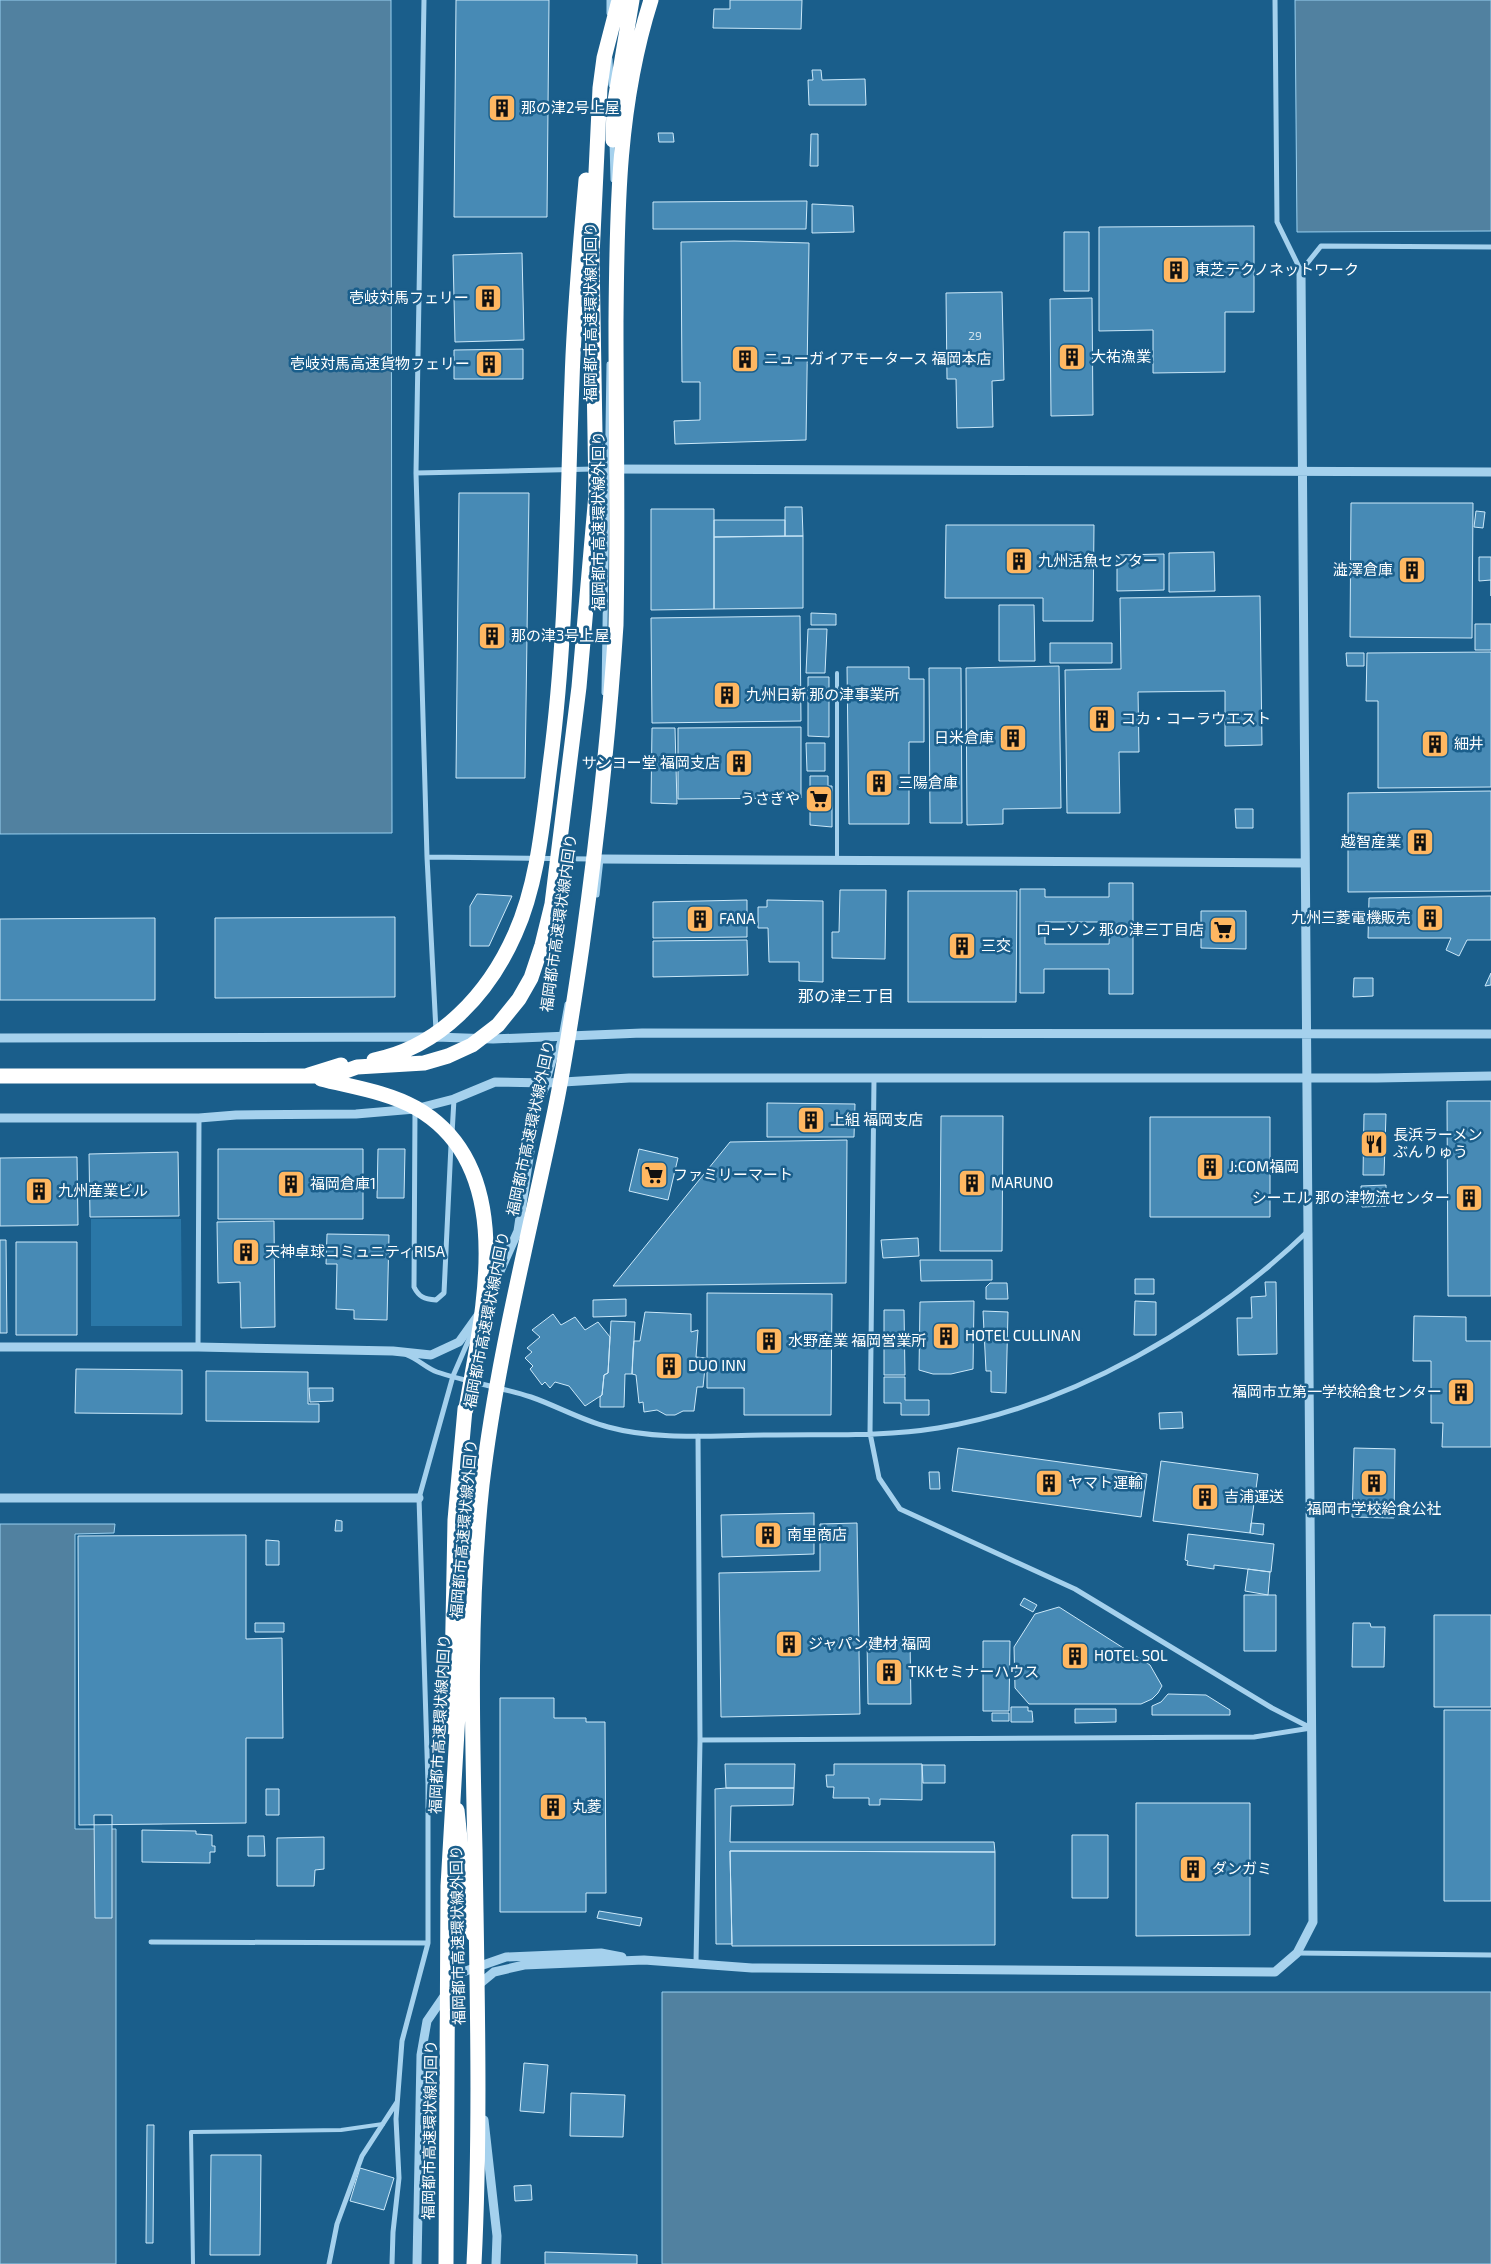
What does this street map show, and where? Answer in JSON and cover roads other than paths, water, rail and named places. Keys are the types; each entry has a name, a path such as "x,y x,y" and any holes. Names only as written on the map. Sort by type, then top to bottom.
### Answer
{"highway":[{"path":"0,1076 332,1076 356,1067 424,1063 448,1056 472,1045 498,1025 520,999 531,978 542,945 552,904 578,687 596,494 592,247 600,88 604,58 619,0"},
{"path":"0,1076 179,1078 309,1075 350,1063 376,1060 401,1053 423,1042 446,1026 476,996 501,962 516,933 528,900 542,825 559,686 566,563 578,257 588,154 610,55 631,0"},
{"name":"福岡都市高速環状線内回り","path":"446,2264 448,1886 466,1574 476,1483 495,1362 549,1106 582,903 603,681 608,560 606,257 614,107 631,0"},
{"name":"福岡都市高速環状線外回り","path":"474,2264 477,1953 471,1691 475,1575 481,1503 501,1359 557,1098 575,990 597,832 616,625 618,495 616,255 620,157 625,112 651,0"},
{"path":"309,1075 396,1100 415,1108 431,1118 451,1136 459,1147 472,1170 483,1206 484,1288 466,1408 454,1524 448,1650 454,1792"},
{"path":"332,1076 396,1102 428,1120 438,1129 456,1152 476,1195 483,1229 486,1272 465,1409 455,1520 450,1696 453,1772 468,1914 477,1953"}],"street":[{"path":"424,0 416,473 427,857 436,1037"},
{"path":"609,0 613,168 609,336"},
{"path":"496,2264 497,2236 478,2067 474,1991 482,1981 494,1972 524,1965 644,1960 752,1968 1275,1972 1298,1953 1313,1922 1301,271 1277,222 1275,0"},
{"path":"1301,271 1321,246 1491,247"},
{"path":"596,897 601,859 609,355"},
{"path":"416,473 607,469 1491,472"},
{"path":"427,857 1305,863"},
{"path":"392,2264 392,2232 399,2178 396,2119 402,2041 428,1943 428,1784 419,1498 453,1376 518,1231 537,1104 561,1037 564,1014 591,926"},
{"path":"0,1038 436,1037 492,1039 642,1033 1491,1034"},
{"path":"0,1118 199,1118 236,1115 356,1114 415,1109 454,1099 495,1082 546,1083 629,1078 1307,1078 1491,1076"},
{"path":"874,1079 870,1433 879,1478 900,1509 1075,1589 1272,1708 1311,1728"},
{"path":"415,1109 414,1286 419,1295 426,1299 436,1300 444,1293 454,1099"},
{"path":"198,1347 199,1118"},
{"path":"393,1351 413,1357 434,1371 531,1397 608,1427 649,1434 698,1436 870,1433 938,1428 1015,1410 1088,1381 1188,1327 1284,1254 1308,1232"},
{"path":"0,1347 198,1347 393,1351 431,1355 459,1342 484,1306"},
{"path":"696,1963 700,1740 698,1436"},
{"path":"0,1498 419,1498"},
{"path":"700,1740 1254,1737 1311,1728"},
{"path":"151,1942 428,1943"},
{"path":"417,2264 421,2054 427,2021 460,1973 506,1957 601,1953 644,1960"},
{"path":"1298,1953 1491,1955"},
{"path":"329,2264 337,2224 362,2156 398,2100"}],"lane":[{"path":"837,673 837,861"},
{"path":"193,2264 191,2132 341,2130 383,2124"}],"place":[{"name":"那の津2号上屋","path":"502,108"},
{"name":"東芝テクノネットワーク","path":"1176,270"},
{"name":"壱岐対馬フェリー","path":"488,298"},
{"name":"大祐漁業","path":"1072,357"},
{"name":"ニューガイアモータース 福岡本店","path":"745,359"},
{"name":"壱岐対馬高速貨物フェリー","path":"489,364"},
{"name":"九州活魚センター","path":"1019,561"},
{"name":"澁澤倉庫","path":"1412,570"},
{"name":"那の津3号上屋","path":"492,636"},
{"name":"九州日新 那の津事業所","path":"727,695"},
{"name":"コカ・コーラウエスト","path":"1102,719"},
{"name":"日米倉庫","path":"1013,738"},
{"name":"細井","path":"1435,744"},
{"name":"サンヨー堂 福岡支店","path":"739,763"},
{"name":"三陽倉庫","path":"879,783"},
{"name":"うさぎや","path":"819,799"},
{"name":"越智産業","path":"1420,842"},
{"name":"九州三菱電機販売","path":"1430,918"},
{"name":"FANA","path":"700,919"},
{"name":"ローソン 那の津三丁目店","path":"1223,930"},
{"name":"三交","path":"962,946"},
{"name":"上組 福岡支店","path":"811,1120"},
{"name":"長浜ラーメン ぶんりゅう","path":"1374,1144"},
{"name":"J:COM福岡","path":"1210,1167"},
{"name":"ファミリーマート","path":"654,1175"},
{"name":"MARUNO","path":"972,1183"},
{"name":"福岡倉庫1","path":"291,1184"},
{"name":"九州産業ビル","path":"39,1191"},
{"name":"シーエル 那の津物流センター","path":"1469,1198"},
{"name":"天神卓球コミュニティRISA","path":"246,1252"},
{"name":"HOTEL CULLINAN","path":"946,1336"},
{"name":"水野産業 福岡営業所","path":"769,1341"},
{"name":"DUO INN","path":"669,1366"},
{"name":"福岡市立第一学校給食センター","path":"1461,1392"},
{"name":"ヤマト運輸","path":"1049,1483"},
{"name":"福岡市学校給食公社","path":"1374,1483"},
{"name":"吉浦運送","path":"1205,1497"},
{"name":"南里商店","path":"768,1535"},
{"name":"ジャパン建材 福岡","path":"789,1644"},
{"name":"HOTEL SOL","path":"1075,1656"},
{"name":"TKKセミナーハウス","path":"889,1672"},
{"name":"丸菱","path":"553,1807"},
{"name":"ダンガミ","path":"1193,1869"}],"district":[{"name":"那の津三丁目","path":"846,996"}]}
